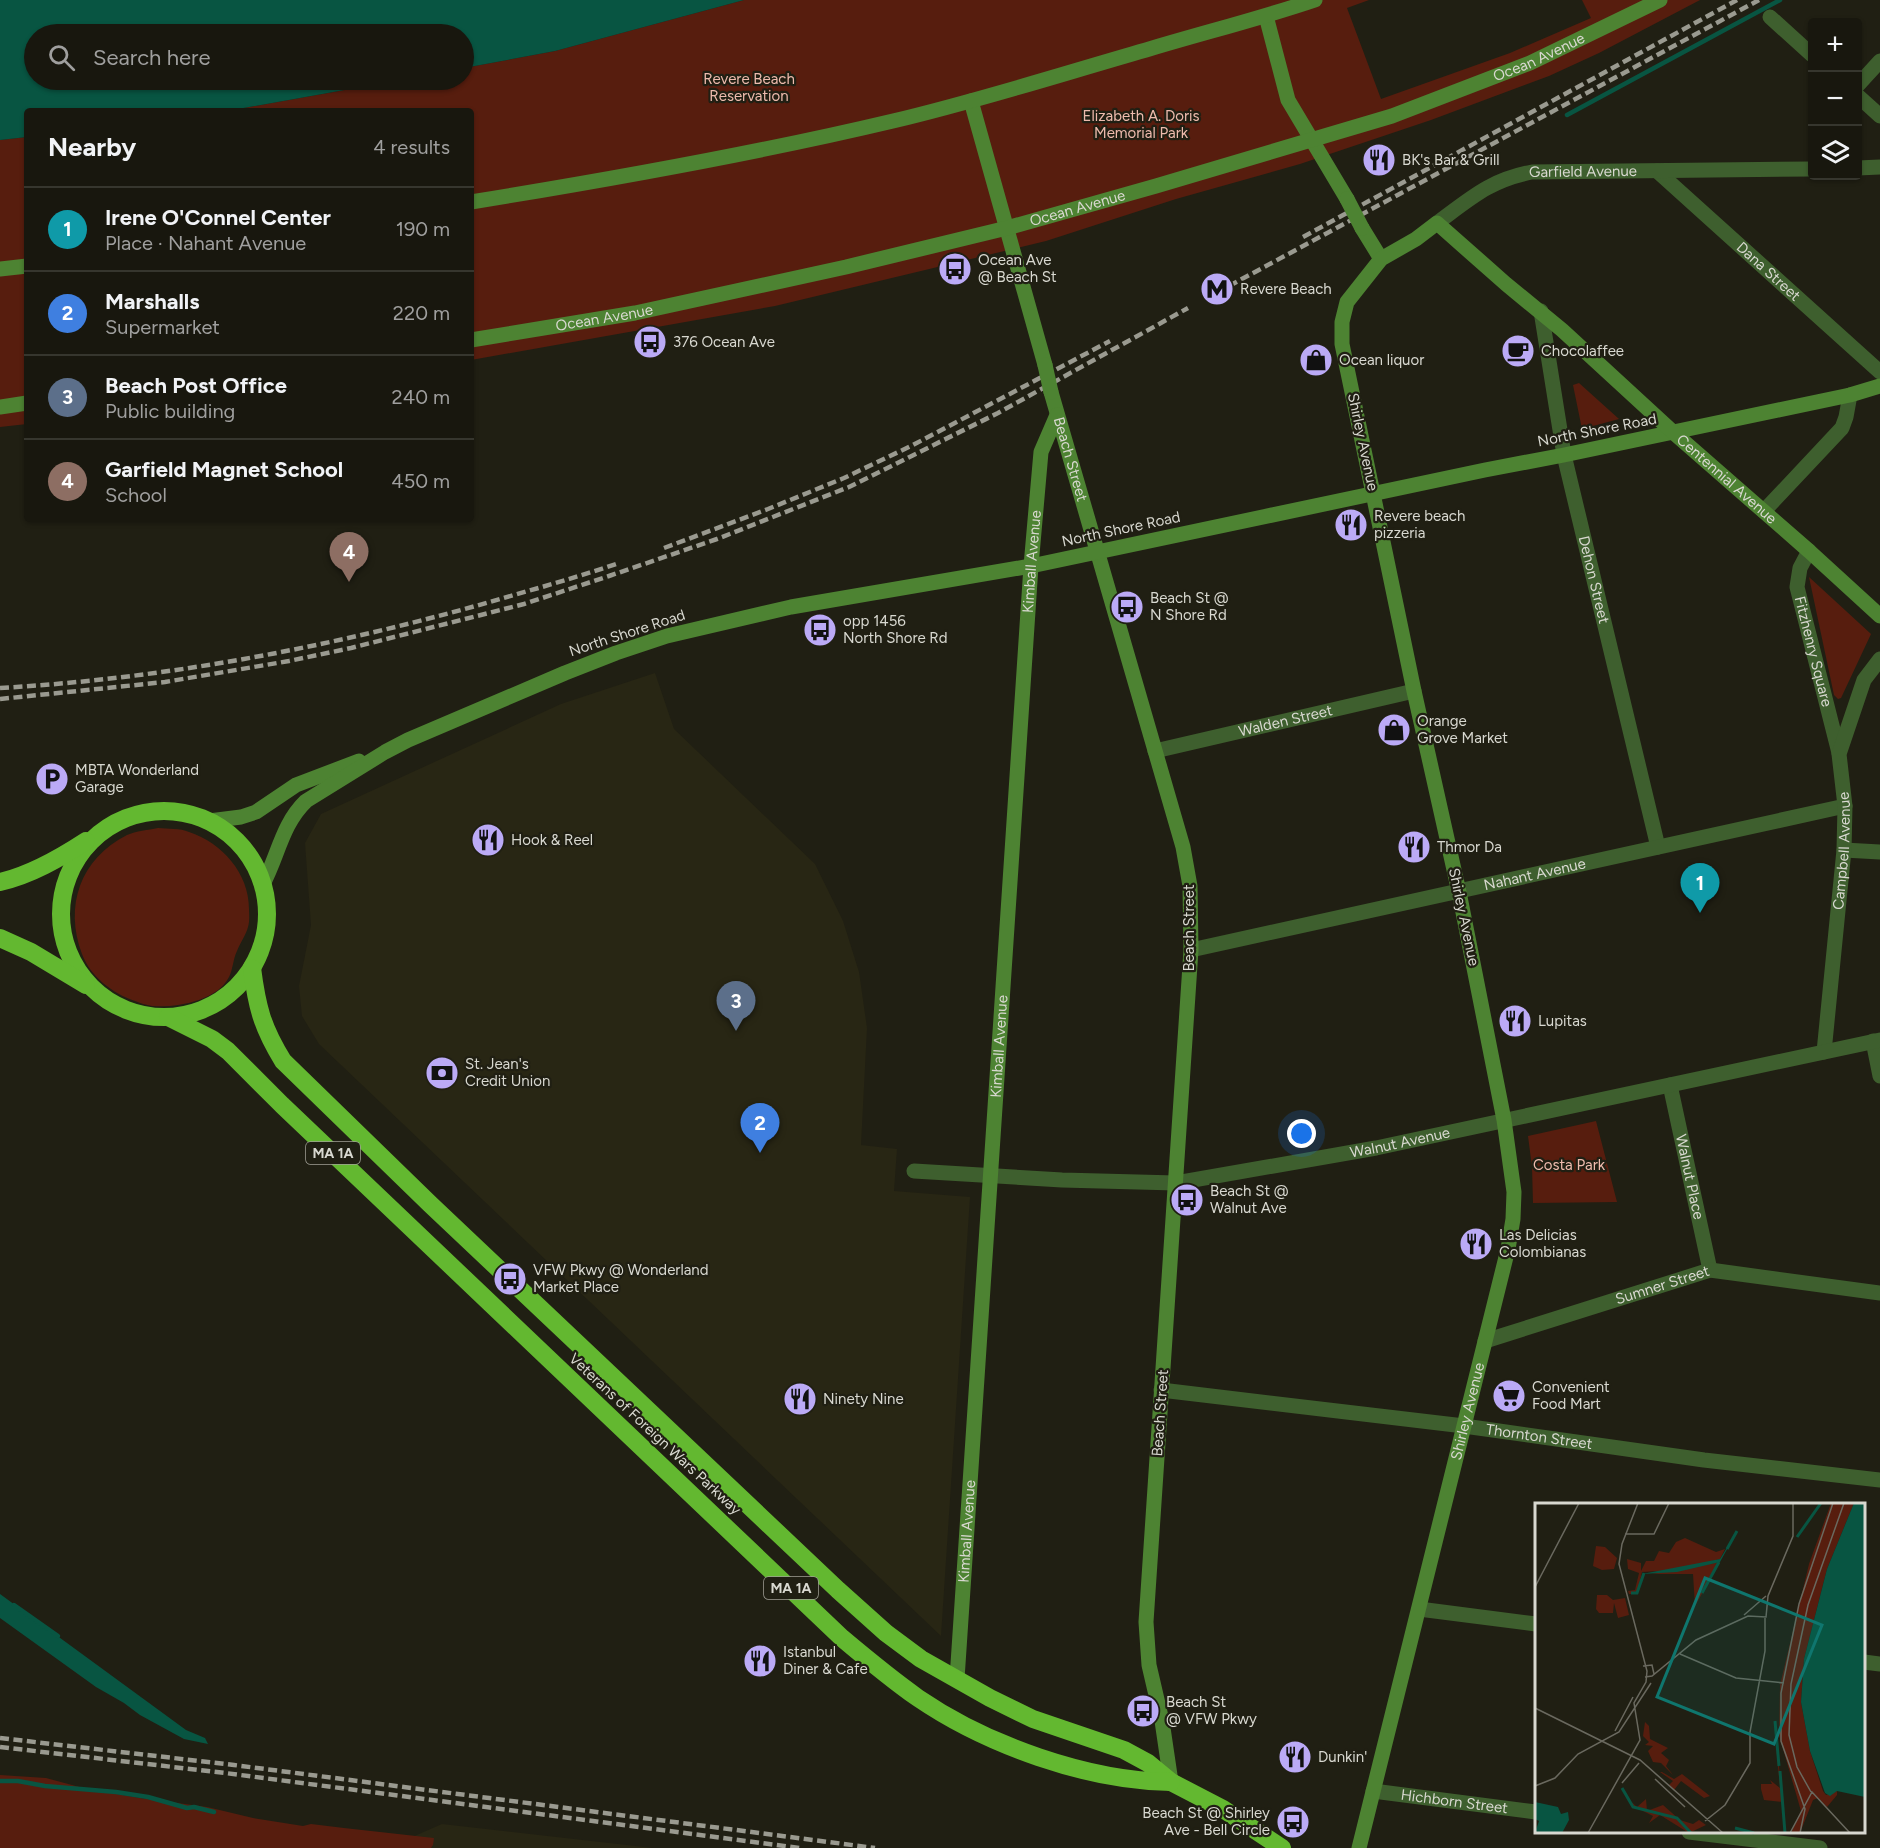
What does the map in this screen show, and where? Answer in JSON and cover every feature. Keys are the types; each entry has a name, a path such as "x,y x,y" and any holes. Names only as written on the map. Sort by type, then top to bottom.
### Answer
{"highway":[{"path":"0,882 18,878 52,862 108,826 131,815 156,810 190,813 209,821 233,837 251,858 263,884 267,913 264,941 252,968 240,984 216,1003 188,1014 168,1017"},
{"path":"95,990 78,970 66,945 61,919 62,901 72,866 87,844 108,826"},
{"name":"MA 1A","path":"0,938 32,952 129,1011 148,1016 168,1017"},
{"name":"Veterans of Foreign Wars Parkway","path":"252,968 256,1004 269,1039 283,1061 430,1204 886,1633 921,1659 1033,1719 1124,1750 1148,1763 1171,1782 1223,1809 1282,1848"},
{"name":"Veterans of Foreign Wars Parkway","path":"168,1017 212,1039 228,1051 842,1638 897,1682 924,1702 962,1723 1037,1756 1111,1777 1171,1782"}],"main road":[{"path":"474,202 770,149 895,121 971,101 1315,0"},
{"name":"Ocean Avenue","path":"474,340 635,313 846,267 1007,228 1392,116 1563,48 1660,0"},
{"path":"1266,16 1288,100 1381,259"},
{"name":"Beach Street","path":"971,101 1057,415 1187,867 1192,910 1191,950 1146,1622 1149,1665 1162,1721 1171,1782"},
{"name":"Garfield Avenue","path":"1381,259 1416,239 1437,223"},
{"name":"Centennial Avenue","path":"1437,223 1506,284 1541,311 1880,616"},
{"name":"Shirley Avenue","path":"1359,1848 1508,1249 1513,1219 1513,1179 1504,1120 1459,892 1414,691 1341,333 1343,311 1347,302 1381,259"},
{"path":"0,269 24,266"},
{"name":"North Shore Road","path":"263,884 282,836 298,809 306,801 385,752 492,703 616,653 667,636 791,607 1031,566 1850,395 1880,386"},
{"path":"0,407 24,403"},
{"name":"Kimball Avenue","path":"957,1680 1031,566 1041,452 1057,415"},
{"name":"North Shore Road","path":"209,821 241,817 256,812 296,785 385,752"}],"street":[{"path":"1770,17 1808,51"},
{"path":"1862,80 1880,60"},
{"path":"1862,100 1880,116"},
{"path":"1862,168 1880,167"},
{"name":"Garfield Avenue","path":"1437,223 1484,188 1515,175 1532,172 1808,169"},
{"name":"Dana Street","path":"1658,171 1880,372"},
{"name":"Dehon Street","path":"1541,311 1564,455 1658,847"},
{"path":"1764,511 1842,428 1850,395"},
{"name":"Fitzhenry Square","path":"1809,551 1800,568 1797,587 1839,753"},
{"name":"Campbell Avenue","path":"1824,1052 1844,850 1845,806 1839,753 1864,680 1880,659"},
{"name":"Walden Street","path":"1155,751 1414,691"},
{"name":"Nahant Avenue","path":"1191,950 1845,806"},
{"path":"1844,850 1880,852"},
{"path":"1876,1041 1880,1076"},
{"name":"Walnut Avenue","path":"914,1171 1124,1183 1176,1183 1376,1148 1876,1041"},
{"name":"Walnut Place","path":"1670,1086 1710,1270"},
{"name":"Sumner Street","path":"1485,1341 1710,1270 1880,1293"},
{"name":"Thornton Street","path":"1161,1390 1464,1426 1704,1460 1880,1480"},
{"path":"1419,1608 1535,1624"},
{"path":"1865,1662 1880,1664"},
{"name":"Hichborn Street","path":"1373,1791 1535,1812"},
{"path":"1697,1833 1820,1848"}],"shaded area":[{"path":"0,0 744,0 555,51 474,66 474,24 24,24 24,90 344,90 244,108 24,108 24,137 0,140"},
{"path":"655,673 674,729 815,864 843,921 859,972 867,1028 861,1145 897,1149 894,1191 970,1197 941,1636 319,1044 302,1016 299,986 311,925 305,843 321,814 561,704"},
{"path":"0,1594 186,1730 205,1738 208,1744 184,1739 140,1715 96,1687 0,1618"},
{"path":"442,1824 653,1848 387,1848"}],"green space":[{"name":"Revere Beach Reservation","path":"744,0 1369,0 1347,8 1381,99 1510,53 1591,18 1582,0 1700,0 1599,53 1549,76 1431,120 1300,164 1176,199 1046,241 775,306 474,359 474,108 244,108 344,90 474,90 474,66 555,51"},
{"path":"24,137 24,424 0,427 0,140"},
{"path":"1579,383 1619,419 1582,429 1573,385"},
{"path":"1809,577 1871,634 1841,698 1838,699 1834,695"},
{"path":"158,828 189,832 212,844 231,861 239,872 248,896 249,922 229,977 215,992 206,997 172,1006 152,1006 127,998 96,977 82,954 75,919 80,886 87,871 98,857 127,835"},
{"name":"Costa Park","path":"1596,1121 1617,1202 1533,1203 1528,1136"},
{"path":"0,1775 46,1778 83,1788 207,1807 253,1818 303,1826 311,1824 434,1838 433,1845 431,1848 0,1848"}],"waterway":[{"path":"1567,115 1780,0"},
{"path":"14,1605 58,1636"},
{"path":"0,1781 116,1792 214,1812"}],"railway":[{"path":"1303,237 1737,0"},
{"path":"1229,286 1759,0"},
{"path":"0,699 165,682 289,661 351,648 524,604 717,539 849,487 998,413 1188,308"},
{"path":"664,548 844,478 913,445 1110,341"},
{"path":"0,688 130,676 260,656 451,613 619,563"},
{"path":"0,1738 234,1765 875,1848"},
{"path":"0,1747 225,1773 800,1848"}],"place":[{"name":"BK's Bar & Grill","path":"1379,160"},
{"name":"Ocean Ave @ Beach St","path":"955,269"},
{"name":"Revere Beach","path":"1217,289"},
{"name":"376 Ocean Ave","path":"650,342"},
{"name":"Chocolaffee","path":"1518,351"},
{"name":"Ocean liquor","path":"1316,360"},
{"name":"Revere beach pizzeria","path":"1351,525"},
{"name":"Garfield Magnet School","path":"349,582"},
{"name":"Beach St @ N Shore Rd","path":"1127,607"},
{"name":"opp 1456 North Shore Rd","path":"820,630"},
{"name":"Orange Grove Market","path":"1394,730"},
{"name":"MBTA Wonderland Garage","path":"52,779"},
{"name":"Hook & Reel","path":"488,840"},
{"name":"Thmor Da","path":"1414,847"},
{"name":"Irene O'Connel Center","path":"1700,913"},
{"name":"Lupitas","path":"1515,1021"},
{"name":"Beach Post Office","path":"736,1031"},
{"name":"St. Jean's Credit Union","path":"442,1073"},
{"name":"Marshalls","path":"760,1153"},
{"name":"Beach St @ Walnut Ave","path":"1187,1200"},
{"name":"Las Delicias Colombianas","path":"1476,1244"},
{"name":"VFW Pkwy @ Wonderland Market Place","path":"510,1279"},
{"name":"Convenient Food Mart","path":"1509,1396"},
{"name":"Ninety Nine","path":"800,1399"},
{"name":"Istanbul Diner & Cafe","path":"760,1661"},
{"name":"Beach St @ VFW Pkwy","path":"1143,1711"},
{"name":"Dunkin'","path":"1295,1757"},
{"name":"Beach St @ Shirley Ave - Bell Circle","path":"1293,1822"}],"park label":[{"name":"Elizabeth A. Doris Memorial Park","path":"1141,124"}]}
